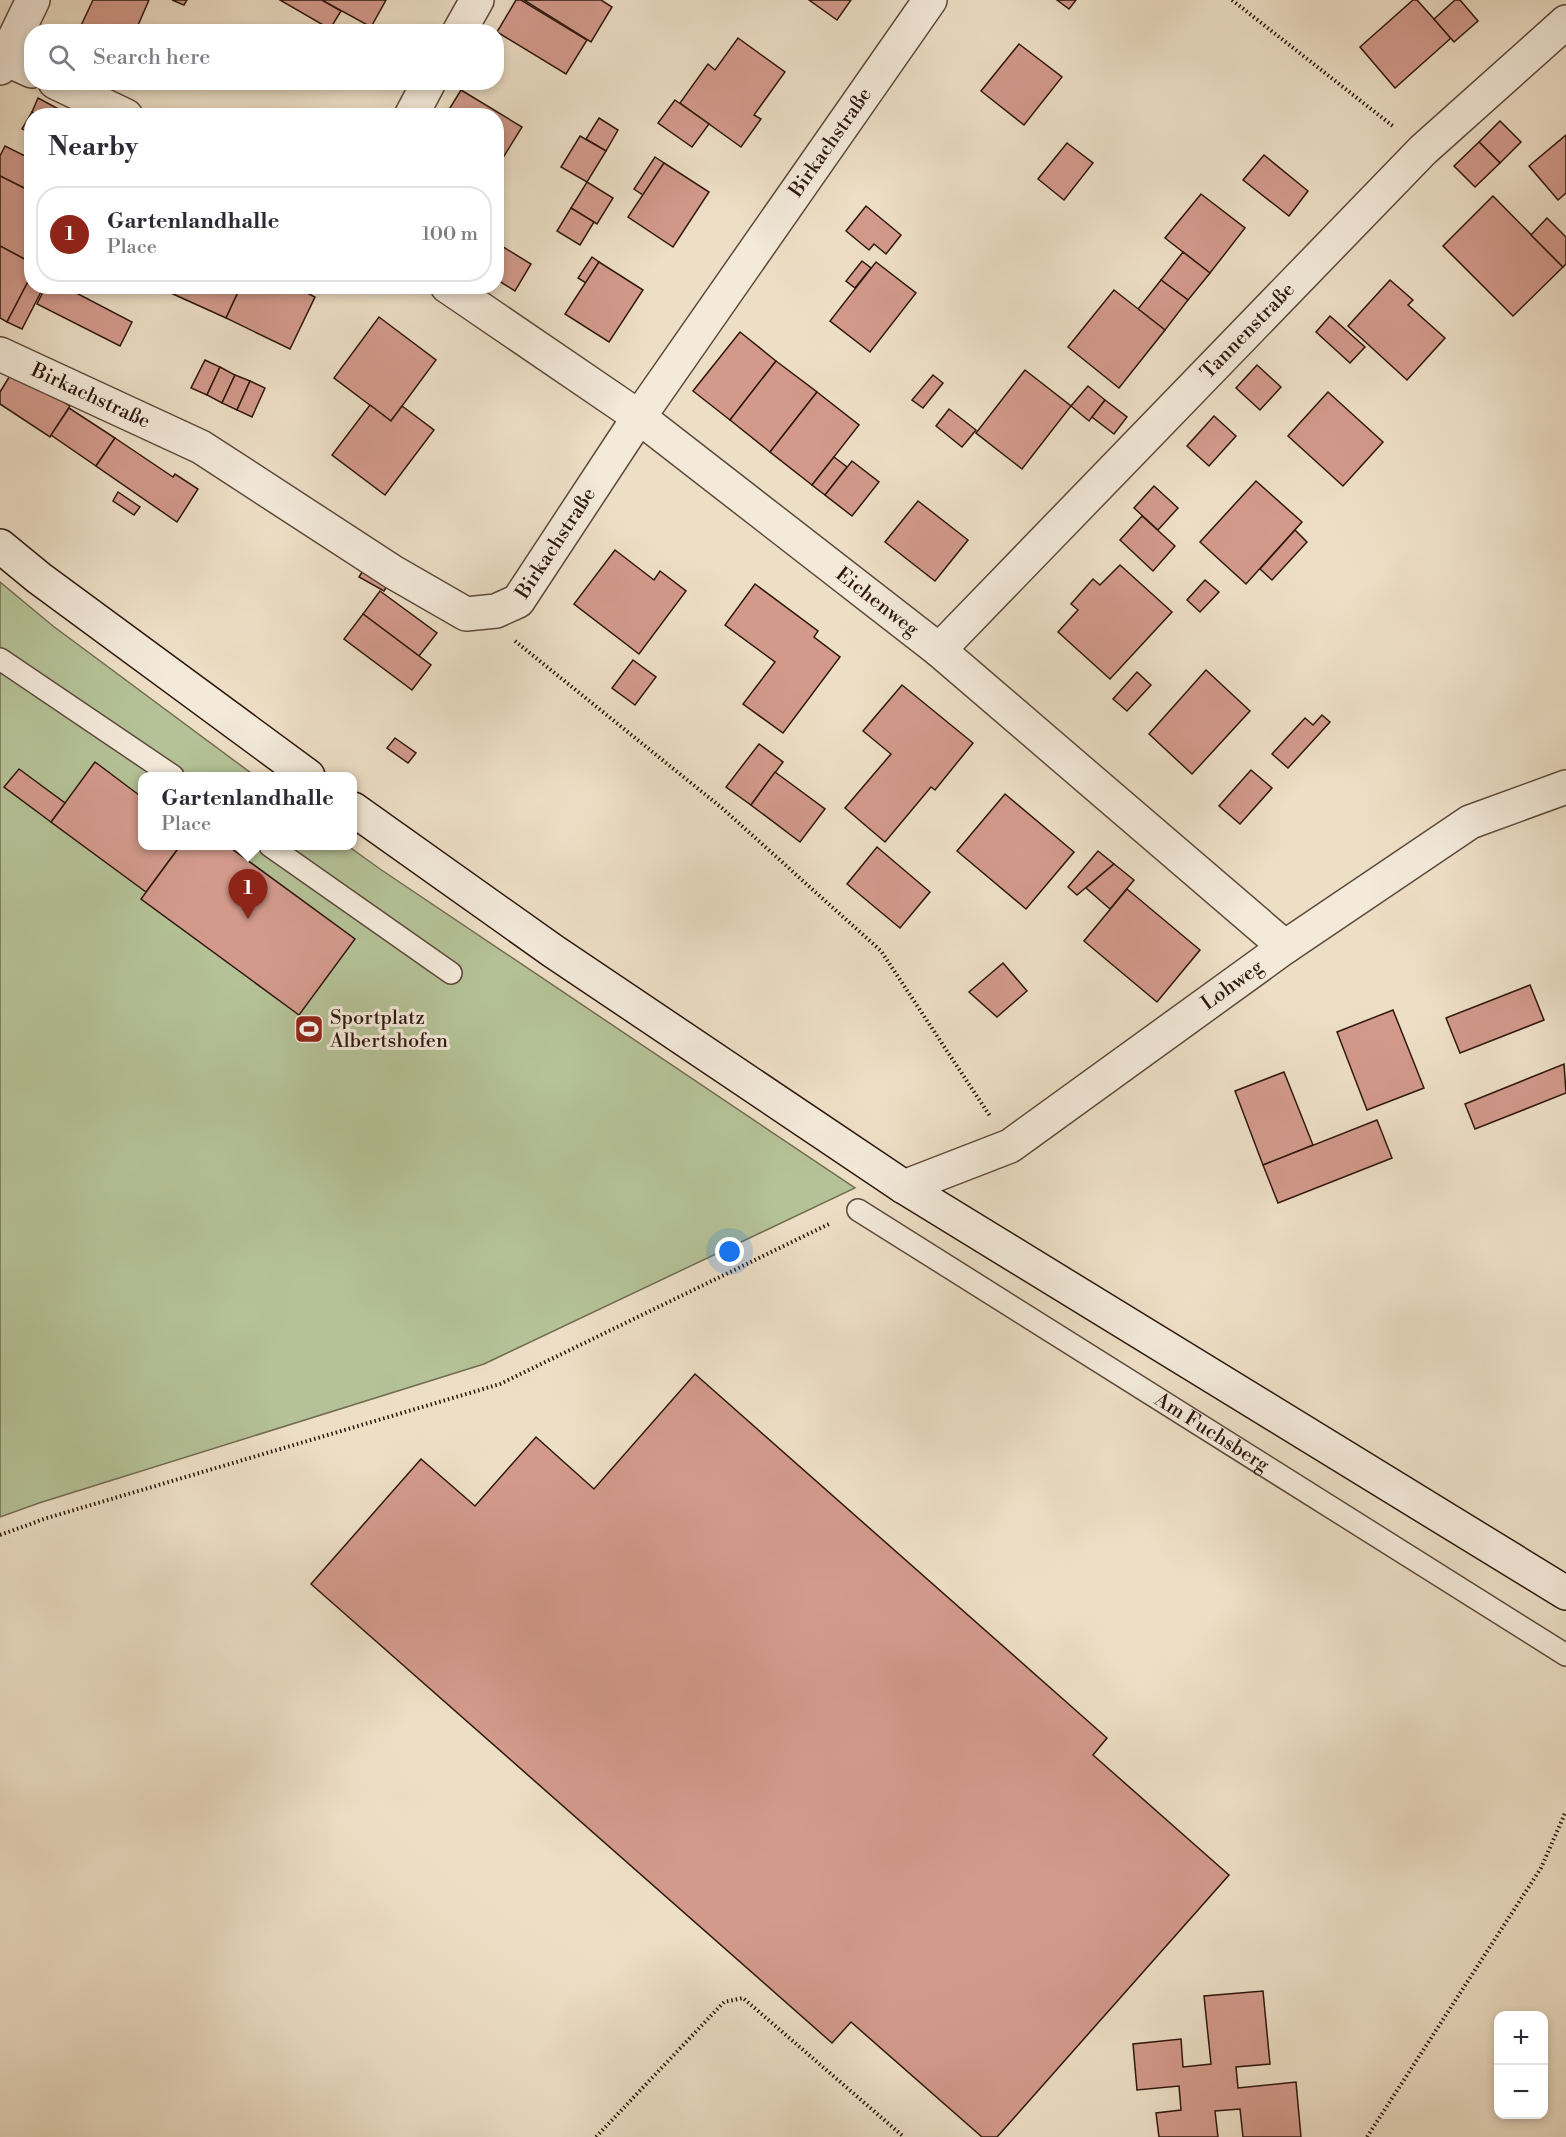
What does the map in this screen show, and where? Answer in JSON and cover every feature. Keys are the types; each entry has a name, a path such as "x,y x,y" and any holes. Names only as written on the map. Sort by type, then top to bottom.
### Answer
{"street":[{"path":"25,24 33,0"},
{"path":"464,24 477,0"},
{"name":"Birkachstraße","path":"0,354 201,447 393,572 466,614 496,611 518,601 639,417 930,0"},
{"name":"Tannenstraße","path":"939,650 1423,150 1566,22"},
{"path":"12,66 24,28"},
{"path":"72,90 110,108"},
{"path":"415,108 425,90"},
{"name":"Eichenweg","path":"459,294 639,417 939,650 1286,947"},
{"path":"0,546 39,578 301,772"},
{"name":"Lohweg","path":"904,1187 1010,1146 1286,947 1470,822 1566,787"},
{"path":"357,811 553,951 904,1187 1566,1593"}],"lane":[{"path":"0,659 166,772"},
{"path":"276,850 451,973"},
{"name":"Am Fuchsberg","path":"858,1210 1566,1656"}],"path":[{"path":"1232,0 1423,150"},
{"path":"496,611 512,638 722,808 881,951 1010,1146"},
{"path":"0,1535 48,1518 500,1384 858,1210"},
{"path":"1367,2137 1541,1868 1566,1811"},
{"path":"596,2137 724,2002 743,1998 904,2137"}],"green space":[{"name":"Sportplatz Albertshofen","path":"0,582 53,626 250,772 138,772 138,850 354,850 855,1188 484,1364 0,1517"}],"building":[{"path":"93,0 149,0 138,24 82,24"},
{"path":"172,0 187,0 184,5"},
{"path":"280,0 322,0 341,11 333,24 321,24"},
{"path":"322,0 386,0 373,24 366,24"},
{"path":"516,0 521,0 587,40 566,74 504,36 504,24 502,24"},
{"path":"524,0 601,0 612,7 591,42"},
{"path":"809,0 851,0 837,20"},
{"path":"1057,0 1076,0 1069,9"},
{"path":"1413,0 1417,0 1451,38 1395,88 1360,47"},
{"path":"1455,0 1460,0 1478,21 1454,42 1434,19"},
{"path":"738,38 785,72 754,115 761,119 741,147 680,103 708,64 715,70"},
{"path":"1019,44 1062,77 1024,125 981,91"},
{"path":"461,90 491,108 450,108"},
{"path":"38,98 57,108 34,108"},
{"path":"675,100 709,124 692,147 658,123"},
{"path":"504,116 522,127 504,156"},
{"path":"599,118 618,130 606,151 586,139"},
{"path":"1500,121 1521,142 1500,163 1479,142"},
{"path":"1566,135 1566,193 1558,200 1529,166"},
{"path":"580,136 606,151 587,182 561,167"},
{"path":"1479,142 1500,163 1475,187 1454,166"},
{"path":"1067,143 1093,163 1064,200 1038,179"},
{"path":"5,146 24,156 24,188 0,176 0,156"},
{"path":"1264,155 1308,191 1289,216 1243,180"},
{"path":"655,157 664,163 643,195 634,189"},
{"path":"664,163 709,192 673,247 628,217"},
{"path":"0,176 24,188 24,259 0,246"},
{"path":"587,182 613,198 597,224 571,208"},
{"path":"1201,194 1245,228 1210,273 1165,238"},
{"path":"1493,196 1563,267 1513,316 1443,246"},
{"path":"866,206 901,235 886,254 874,244 869,250 846,231"},
{"path":"571,208 594,222 580,245 557,231"},
{"path":"1547,218 1566,237 1566,264 1563,267 1531,235"},
{"path":"0,246 24,259 24,289 7,322 0,318"},
{"path":"504,247 531,264 515,291 504,284"},
{"path":"1183,252 1210,273 1188,300 1161,280"},
{"path":"592,257 599,262 586,283 578,278"},
{"path":"862,261 871,268 855,288 846,281"},
{"path":"599,262 643,290 609,342 565,314"},
{"path":"876,262 916,293 870,352 830,321"},
{"path":"1161,280 1188,300 1165,330 1138,309"},
{"path":"1390,280 1413,300 1408,305 1445,338 1407,380 1348,326"},
{"path":"24,289 24,294 40,294 22,329 7,322"},
{"path":"1114,290 1165,330 1119,388 1068,347"},
{"path":"42,294 78,294 132,322 120,346 37,304"},
{"path":"173,294 237,294 226,318"},
{"path":"237,294 309,294 315,297 290,349 226,318"},
{"path":"1330,316 1365,347 1350,363 1316,332"},
{"path":"379,317 436,360 391,421 334,378"},
{"path":"740,332 776,361 730,420 693,391"},
{"path":"205,360 220,367 207,395 191,388"},
{"path":"776,361 817,392 770,452 730,420"},
{"path":"1257,365 1281,387 1260,410 1236,388"},
{"path":"220,367 235,375 222,403 207,395"},
{"path":"14,369 70,406 50,437 0,404 0,392"},
{"path":"1025,370 1071,406 1022,469 976,433"},
{"path":"235,375 250,381 237,410 222,403"},
{"path":"933,375 943,383 923,408 912,400"},
{"path":"250,381 265,388 252,417 237,410"},
{"path":"1088,386 1105,400 1089,421 1071,406"},
{"path":"817,392 859,425 812,485 770,452"},
{"path":"1328,392 1383,442 1343,486 1288,436"},
{"path":"1105,400 1127,417 1114,434 1092,417"},
{"path":"370,405 391,421 402,406 434,430 385,495 332,455"},
{"path":"69,408 115,438 96,466 51,435"},
{"path":"949,409 976,430 962,447 936,426"},
{"path":"1214,416 1236,436 1209,466 1187,446"},
{"path":"115,438 173,477 175,474 198,489 177,522 96,466"},
{"path":"834,457 847,467 825,495 812,485"},
{"path":"852,461 879,482 852,516 825,495"},
{"path":"1256,481 1302,522 1246,584 1200,542"},
{"path":"1154,486 1178,508 1158,530 1134,508"},
{"path":"118,492 140,507 134,515 113,501"},
{"path":"918,501 968,540 935,581 885,542"},
{"path":"1142,516 1175,546 1153,571 1120,540"},
{"path":"1295,530 1307,542 1272,580 1260,569"},
{"path":"615,550 654,580 660,571 686,591 639,654 574,604"},
{"path":"367,564 392,578 384,591 359,577"},
{"path":"1120,565 1172,612 1110,679 1058,632 1078,610 1071,604 1093,579 1100,585"},
{"path":"1205,580 1219,592 1200,612 1187,600"},
{"path":"755,584 818,631 814,637 840,657 783,733 743,704 775,662 725,625"},
{"path":"380,591 437,633 419,656 363,614"},
{"path":"363,614 431,665 412,690 344,639"},
{"path":"633,660 656,677 635,705 612,688"},
{"path":"1206,670 1250,711 1192,774 1149,734"},
{"path":"1137,672 1151,685 1127,711 1113,699"},
{"path":"902,685 973,743 935,790 931,787 885,842 845,808 891,754 863,731"},
{"path":"1322,715 1330,722 1288,768 1272,754 1305,718 1313,725"},
{"path":"395,738 416,753 408,763 387,748"},
{"path":"759,744 783,762 751,805 726,787"},
{"path":"95,762 138,794 138,850 177,850 146,892 51,822"},
{"path":"19,769 65,803 51,822 4,787"},
{"path":"1251,770 1272,788 1240,824 1219,806"},
{"path":"775,772 825,809 800,842 751,805"},
{"path":"1005,794 1074,852 1026,909 957,851"},
{"path":"877,847 930,892 900,928 847,884"},
{"path":"177,850 233,850 355,939 299,1015 141,899"},
{"path":"1098,851 1114,864 1077,895 1068,887"},
{"path":"1114,864 1134,880 1110,909 1086,888"},
{"path":"1127,889 1200,950 1157,1002 1084,941"},
{"path":"1003,963 1027,991 997,1017 969,992"},
{"path":"1530,985 1544,1020 1460,1053 1446,1018"},
{"path":"1393,1010 1424,1088 1367,1110 1337,1032"},
{"path":"1564,1064 1566,1093 1475,1129 1465,1104"},
{"path":"1284,1072 1313,1145 1263,1165 1235,1091"},
{"path":"1377,1120 1392,1158 1278,1203 1263,1165"},
{"path":"695,1374 1107,1738 1093,1755 1229,1875 997,2137 982,2137 851,2022 832,2043 311,1584 421,1459 475,1506 536,1437 594,1489"},
{"path":"1263,1991 1270,2064 1236,2067 1238,2088 1296,2082 1301,2137 1243,2137 1240,2109 1215,2111 1218,2137 1159,2137 1156,2113 1181,2110 1179,2086 1137,2090 1133,2044 1181,2039 1183,2067 1211,2064 1204,1996"}],"place":[{"name":"Gartenlandhalle","path":"248,919"},
{"name":"Sportplatz Albertshofen","path":"309,1029"}]}
